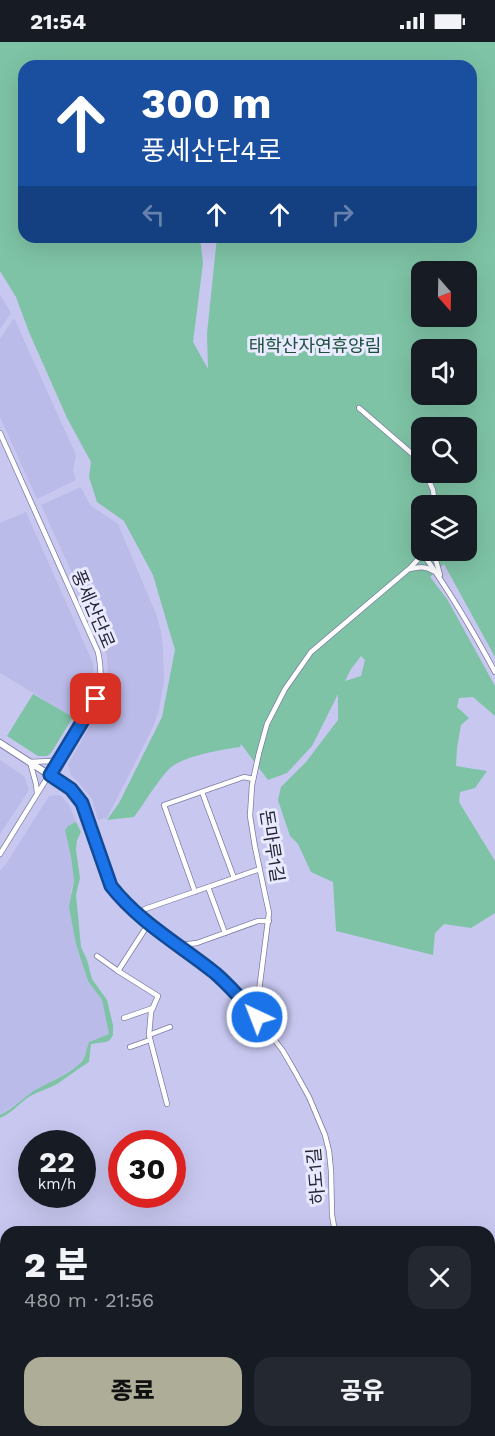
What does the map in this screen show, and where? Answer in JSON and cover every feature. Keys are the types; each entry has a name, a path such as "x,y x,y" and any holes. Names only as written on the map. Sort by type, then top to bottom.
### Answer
{"street":[{"path":"359,408 411,453"},
{"name":"풍세산단로","path":"0,433 98,652 101,668 101,682 96,699 0,854"},
{"name":"돈마루1길","path":"257,1017 269,914 250,816 254,779 267,724 285,689 311,652 416,561"},
{"path":"430,561 495,672"},
{"path":"436,561 443,583"},
{"path":"408,570 419,567 429,568 438,574"},
{"path":"0,743 71,789 82,803 111,886 140,916 218,975 257,1017"},
{"path":"30,762 51,761 61,757"},
{"path":"30,762 37,794"},
{"path":"195,892 165,805 244,777 254,779"},
{"path":"202,792 234,878"},
{"path":"140,916 145,909 260,869"},
{"path":"208,887 225,933"},
{"path":"177,944 196,948 225,933 258,921 269,921"},
{"path":"118,971 149,923"},
{"path":"196,948 197,959"},
{"path":"97,956 158,996 153,1008 149,1037 167,1104"},
{"path":"238,996 251,1000 255,998 260,989"},
{"path":"124,1018 153,1008"},
{"name":"하도1길","path":"257,1017 283,1051 309,1097 318,1120 329,1151 334,1226"},
{"path":"130,1047 170,1027"}],"shaded area":[{"path":"0,294 11,313 0,329"},
{"path":"14,318 76,455 73,470 76,480 37,499 0,417 0,339"},
{"path":"81,487 90,505 118,524 156,614 163,649 164,681 159,710 153,727 107,818 98,820 92,799 71,775 68,764 98,712 107,689 107,656 95,624 41,505"},
{"path":"26,512 93,663 94,675 90,689 73,717 0,673 0,523"},
{"path":"0,760 24,776 29,790 0,834"},
{"path":"60,795 70,806 76,822 65,830 74,881 71,890 76,944 88,981 102,1000 109,1034 89,1042 84,1058 77,1066 0,1115 0,871 49,796"}],"green space":[{"name":"태학산자연휴양림","path":"0,42 495,42 495,657 444,564 430,577 447,599 495,686 495,716 473,697 459,698 457,707 469,718 461,725 456,766 487,771 475,788 460,792 459,802 495,861 495,913 471,928 444,924 435,933 433,955 336,931 333,882 311,872 298,844 290,836 278,800 281,787 306,762 338,720 338,694 312,746 287,773 268,780 241,744 240,747 202,754 182,761 168,770 134,817 107,820 119,803 162,717 175,650 153,575 124,521 97,502 89,477 91,462 67,418 16,297 0,271","holes":["361,656 365,660 361,676 345,681"]},
{"path":"33,694 73,717 47,756 38,756 7,736"},
{"path":"76,822 81,832 76,850 80,878 76,895 81,947 92,979 107,1000 113,1035 106,1042 91,1044 89,1062 57,1084 27,1098 0,1118 0,1115 35,1090 74,1069 83,1060 89,1042 109,1034 102,1000 88,981 76,944 69,907 74,881 65,830"}],"route":[{"path":"96,699 50,775 71,789 82,803 111,886 119,896 162,934 218,975 257,1017"}]}
